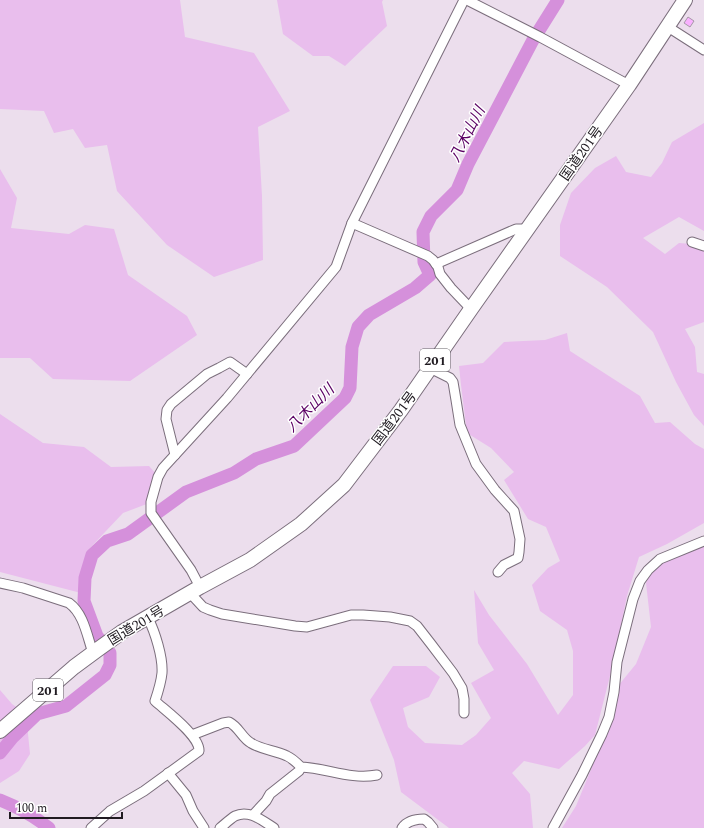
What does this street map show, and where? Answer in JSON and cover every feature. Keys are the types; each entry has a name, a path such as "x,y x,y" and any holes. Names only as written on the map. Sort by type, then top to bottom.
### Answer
{"highway":[{"name":"国道201号","path":"0,731 95,651 195,590 250,560 301,524 344,484 401,410 629,85 685,0"}],"street":[{"path":"464,713 462,688 453,673 431,644 417,626 410,621 363,614 351,615 307,627 222,614 203,607 195,590 191,570 153,516 151,502 158,477 163,468 227,398 336,267 352,223 466,0 531,32 629,85"},
{"path":"668,27 704,50"},
{"path":"352,223 428,256 436,264 440,274 451,288 471,309"},
{"path":"436,264 516,229 527,230"},
{"path":"692,242 704,246"},
{"path":"175,455 166,419 166,410 171,404 207,374 230,362 247,374"},
{"path":"430,368 450,378 453,382 460,425 476,464 495,490 514,511 520,539 518,558 504,565 498,572"},
{"path":"553,828 582,774 609,717 614,692 617,662 633,599 640,581 648,570 660,560 704,541"},
{"path":"0,583 23,588 69,603 74,607 82,620 95,651"},
{"path":"91,828 110,811 144,791 198,751 198,745 188,730 155,701 159,690 162,672 154,631 148,618"},
{"path":"192,736 229,722 236,727 250,743 287,756 301,767 311,767 338,774 368,777 377,776"},
{"path":"253,815 266,801 270,794 299,771 301,767"},
{"path":"168,773 186,795 193,811 204,828"},
{"path":"220,828 236,816 244,813 253,815 274,828"},
{"path":"402,828 404,825 414,820 424,819 433,828"}],"shaded area":[{"path":"0,0 180,0 185,37 254,53 290,111 258,127 262,196 263,260 214,277 167,245 117,191 107,145 85,148 73,129 54,133 44,111 0,109"},
{"path":"277,0 383,0 382,2 387,26 345,66 329,56 313,56 283,34"},
{"path":"704,123 704,231 679,217 643,238 665,254 679,243 704,245 704,322 685,329 695,347 697,372 704,374 704,426 694,415 676,382 653,332 607,287 560,256 560,225 571,193 595,168 616,156 626,172 651,177 662,163 672,142"},
{"path":"0,169 17,198 11,228 69,234 85,225 114,229 128,275 187,316 197,335 130,381 53,379 30,358 0,358"},
{"path":"567,333 570,351 640,396 655,423 670,422 695,444 704,449 704,523 667,544 639,557 627,596 612,668 595,735 559,769 524,761 512,773 530,794 533,828 449,828 401,792 394,760 370,700 393,666 426,666 440,677 429,697 403,708 408,727 425,743 462,745 476,735 491,718 471,683 494,670 478,643 474,590 489,615 527,664 558,715 573,695 573,651 567,630 540,611 532,585 548,568 560,561 546,527 528,519 504,480 514,472 491,448 467,433 459,366 483,363 504,342 545,340"},
{"path":"0,414 43,443 84,447 111,467 149,466 156,474 152,502 123,513 88,550 81,593 0,572"},
{"path":"704,540 704,828 562,828 576,806 592,767 610,717 618,686 636,664 651,627 646,583 656,562"},
{"path":"0,690 12,704 26,714 30,754 19,771 0,783"}],"building":[{"path":"688,17 694,21 690,27 684,23"}],"waterway":[{"name":"八木山川","path":"0,753 13,737 37,714 66,706 105,675 110,665 110,653 97,636 84,601 85,578 92,555 107,541 128,534 186,492 234,473 256,459 294,446 345,398 350,388 352,347 358,327 369,315 415,288 430,275 424,262 423,232 431,216 457,190 468,164 533,40 558,0"},
{"name":"八木山川","path":"0,800 26,812 49,828"}]}
